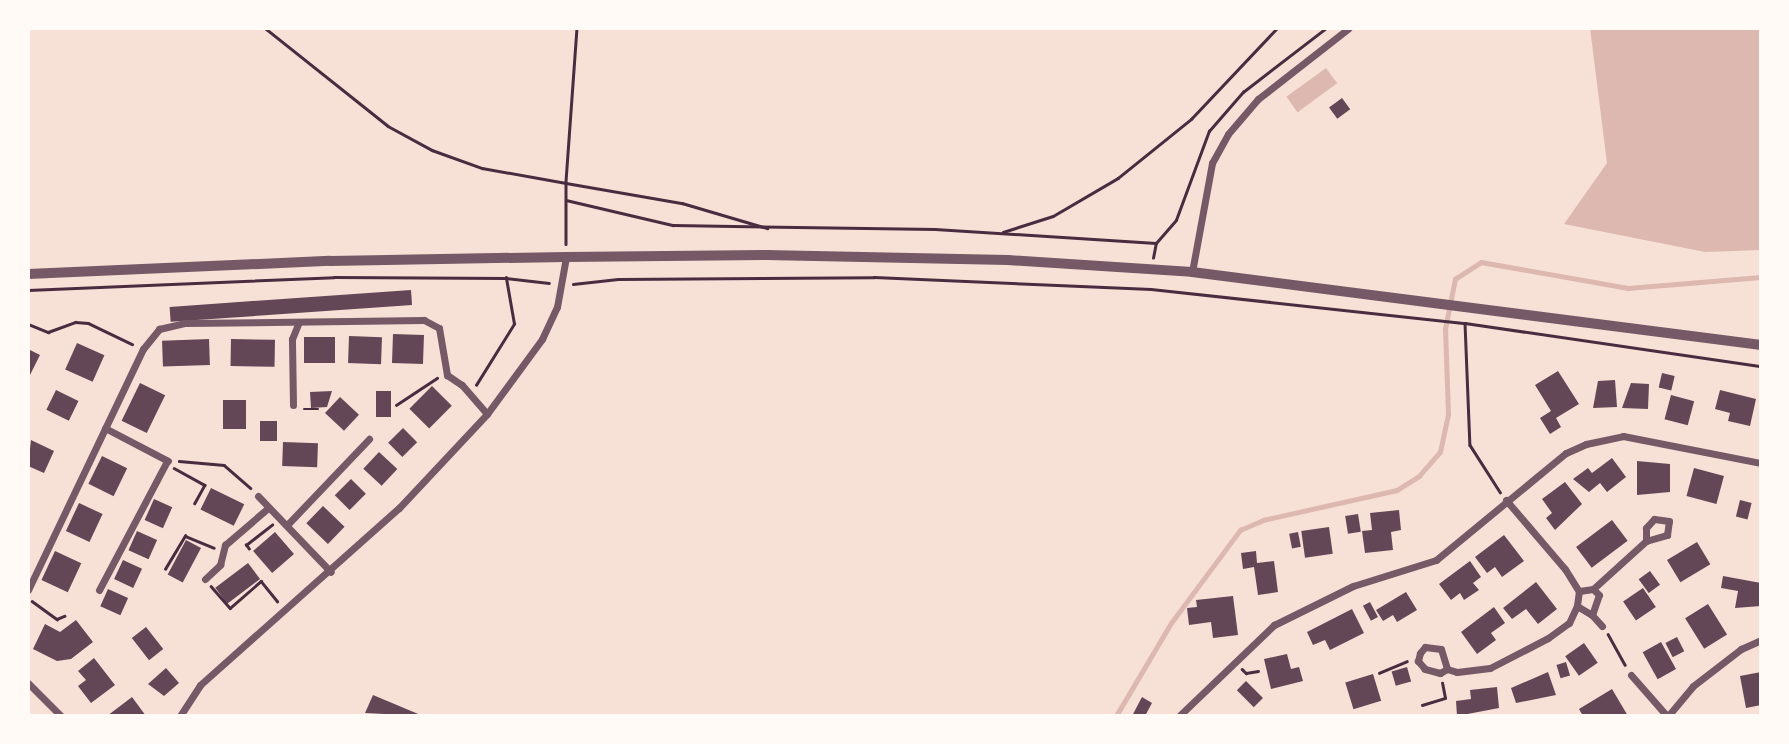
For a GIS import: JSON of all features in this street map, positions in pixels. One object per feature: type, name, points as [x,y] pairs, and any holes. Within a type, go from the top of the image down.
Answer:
[{"type":"street","points":[[1192,272],[1212,163],[1228,134],[1258,99],[1349,28]]},
{"type":"street","points":[[28,274],[330,261],[566,257],[766,255],[954,259],[1192,272],[1761,345]]},
{"type":"street","points":[[180,716],[200,685],[331,572],[399,508],[487,414],[541,339],[563,285],[566,257]]},
{"type":"street","points":[[28,590],[104,428],[144,349],[159,330],[184,323],[298,324],[424,320],[442,335],[447,375],[463,384],[479,408],[487,414]]},
{"type":"street","points":[[293,405],[292,339],[298,324]]},
{"type":"street","points":[[99,590],[167,462],[104,428]]},
{"type":"street","points":[[1180,716],[1274,625],[1353,586],[1436,560],[1566,453],[1623,436],[1761,463]]},
{"type":"street","points":[[287,526],[369,439]]},
{"type":"street","points":[[258,496],[331,572]]},
{"type":"street","points":[[1444,671],[1445,656],[1433,646],[1425,647],[1418,661],[1425,669],[1444,671],[1473,672],[1490,668],[1538,645],[1569,624],[1577,606],[1578,591],[1506,500]]},
{"type":"street","points":[[205,579],[220,565],[222,551],[268,508]]},
{"type":"street","points":[[1578,591],[1592,589],[1646,541]]},
{"type":"street","points":[[1592,589],[1601,601],[1592,615]]},
{"type":"street","points":[[1577,606],[1602,625]]},
{"type":"street","points":[[1631,675],[1667,716],[1693,686],[1761,640]]},
{"type":"street","points":[[28,683],[61,716]]},
{"type":"path","points":[[265,28],[388,126],[432,150],[482,168],[682,203],[770,229]]},
{"type":"path","points":[[566,257],[566,137],[578,28]]},
{"type":"path","points":[[1000,233],[1052,216],[1118,178],[1191,119],[1277,28]]},
{"type":"path","points":[[566,200],[663,224],[770,229],[1000,233],[1156,243]]},
{"type":"path","points":[[28,290],[334,277],[506,278],[563,285],[618,279],[874,277],[1151,289],[1465,323],[1761,366]]},
{"type":"path","points":[[479,408],[471,392],[514,324],[506,278]]},
{"type":"path","points":[[28,324],[48,332],[75,322],[88,323],[144,349]]},
{"type":"path","points":[[1465,323],[1470,445],[1506,500]]},
{"type":"path","points":[[396,405],[429,381],[447,375]]},
{"type":"path","points":[[293,405],[318,410]]},
{"type":"path","points":[[167,462],[195,460],[224,466],[258,496]]},
{"type":"path","points":[[167,462],[205,485],[195,503]]},
{"type":"path","points":[[249,550],[246,545],[280,519]]},
{"type":"path","points":[[165,569],[185,536],[222,551]]},
{"type":"path","points":[[205,579],[230,608],[261,581],[287,611]]},
{"type":"path","points":[[28,596],[36,609],[57,619],[64,616]]},
{"type":"path","points":[[1602,625],[1631,675]]},
{"type":"path","points":[[1379,673],[1398,662],[1418,661]]},
{"type":"path","points":[[1422,705],[1445,698],[1444,671]]},
{"type":"shaded area","points":[[1590,28],[1761,28],[1761,250],[1705,252],[1564,224],[1607,163]]},
{"type":"shaded area","points":[[1326,68],[1337,83],[1298,112],[1286,97]]},
{"type":"building","points":[[1342,98],[1350,109],[1337,119],[1329,107]]},
{"type":"building","points":[[411,290],[412,305],[171,322],[170,307]]},
{"type":"building","points":[[393,334],[424,335],[423,364],[392,363]]},
{"type":"building","points":[[349,336],[382,337],[381,364],[348,363]]},
{"type":"building","points":[[304,337],[335,337],[335,363],[304,363]]},
{"type":"building","points":[[209,339],[210,365],[163,367],[162,341]]},
{"type":"building","points":[[231,339],[275,340],[275,367],[231,366]]},
{"type":"building","points":[[77,343],[104,355],[93,382],[65,369]]},
{"type":"building","points":[[28,349],[40,355],[28,379]]},
{"type":"building","points":[[1558,371],[1579,404],[1556,418],[1561,427],[1550,434],[1540,418],[1551,411],[1535,385]]},
{"type":"building","points":[[1662,373],[1675,376],[1671,391],[1659,388]]},
{"type":"building","points":[[1615,380],[1617,407],[1593,408],[1598,381]]},
{"type":"building","points":[[140,383],[165,395],[147,433],[122,421]]},
{"type":"building","points":[[1631,383],[1649,384],[1648,409],[1622,408]]},
{"type":"building","points":[[432,386],[452,406],[429,428],[409,409]]},
{"type":"building","points":[[56,390],[78,401],[69,421],[46,410]]},
{"type":"building","points":[[1720,390],[1756,399],[1750,426],[1728,421],[1730,413],[1715,409]]},
{"type":"building","points":[[332,391],[327,407],[311,408],[310,392]]},
{"type":"building","points":[[376,391],[391,391],[391,417],[376,417]]},
{"type":"building","points":[[1671,395],[1694,401],[1688,425],[1665,419]]},
{"type":"building","points":[[340,397],[359,415],[344,431],[325,413]]},
{"type":"building","points":[[223,400],[246,400],[246,429],[223,429]]},
{"type":"building","points":[[260,421],[277,421],[277,441],[260,441]]},
{"type":"building","points":[[403,428],[417,442],[402,457],[388,443]]},
{"type":"building","points":[[31,440],[54,451],[44,473],[28,466]]},
{"type":"building","points":[[283,442],[318,443],[317,467],[282,466]]},
{"type":"building","points":[[379,452],[397,469],[382,486],[363,469]]},
{"type":"building","points":[[102,456],[127,468],[114,496],[88,484]]},
{"type":"building","points":[[1612,458],[1626,477],[1607,492],[1600,483],[1589,492],[1573,479],[1588,468],[1592,473]]},
{"type":"building","points":[[1637,461],[1670,464],[1670,492],[1637,495]]},
{"type":"building","points":[[1694,468],[1724,476],[1716,504],[1686,496]]},
{"type":"building","points":[[351,479],[366,494],[350,510],[335,495]]},
{"type":"building","points":[[1565,482],[1582,504],[1555,530],[1546,518],[1552,513],[1542,499]]},
{"type":"building","points":[[211,488],[244,504],[234,526],[200,510]]},
{"type":"building","points":[[154,499],[172,507],[163,528],[145,520]]},
{"type":"building","points":[[1740,500],[1752,503],[1748,519],[1736,516]]},
{"type":"building","points":[[79,503],[103,514],[89,542],[66,531]]},
{"type":"building","points":[[323,506],[345,527],[328,544],[306,523]]},
{"type":"building","points":[[1399,510],[1401,530],[1391,532],[1393,550],[1365,553],[1362,531],[1372,530],[1370,513]]},
{"type":"building","points":[[1358,514],[1361,532],[1348,534],[1345,516]]},
{"type":"building","points":[[1612,520],[1628,541],[1592,568],[1576,547]]},
{"type":"building","points":[[1329,527],[1333,554],[1305,558],[1301,531]]},
{"type":"building","points":[[137,531],[157,540],[149,559],[128,550]]},
{"type":"building","points":[[275,532],[294,554],[272,573],[253,551]]},
{"type":"building","points":[[1298,532],[1301,547],[1292,548],[1289,534]]},
{"type":"building","points":[[1504,535],[1524,561],[1502,577],[1495,567],[1487,573],[1475,557]]},
{"type":"building","points":[[186,540],[201,548],[183,582],[168,574]]},
{"type":"building","points":[[1697,542],[1710,564],[1680,582],[1667,560]]},
{"type":"building","points":[[55,551],[81,563],[68,592],[41,580]]},
{"type":"building","points":[[1256,551],[1257,563],[1274,561],[1278,592],[1258,595],[1254,567],[1243,569],[1241,553]]},
{"type":"building","points":[[123,560],[142,569],[133,588],[114,579]]},
{"type":"building","points":[[1470,561],[1481,577],[1473,583],[1479,590],[1464,600],[1460,593],[1451,600],[1439,584]]},
{"type":"building","points":[[248,563],[260,579],[227,604],[215,588]]},
{"type":"building","points":[[1650,571],[1660,585],[1649,593],[1639,579]]},
{"type":"building","points":[[1723,576],[1761,583],[1761,606],[1735,608],[1738,591],[1721,588]]},
{"type":"building","points":[[1536,582],[1557,609],[1538,624],[1526,609],[1512,619],[1503,608]]},
{"type":"building","points":[[1643,588],[1656,607],[1636,620],[1623,601]]},
{"type":"building","points":[[108,589],[128,598],[120,615],[100,606]]},
{"type":"building","points":[[1406,592],[1417,610],[1397,622],[1393,615],[1383,621],[1376,610]]},
{"type":"building","points":[[1233,596],[1238,635],[1213,638],[1211,622],[1189,625],[1187,608],[1197,607],[1196,600]]},
{"type":"building","points":[[1370,602],[1378,617],[1371,621],[1363,606]]},
{"type":"building","points":[[1708,604],[1727,635],[1704,649],[1685,618]]},
{"type":"building","points":[[1494,607],[1505,623],[1491,633],[1496,640],[1477,654],[1461,632]]},
{"type":"building","points":[[1352,609],[1364,633],[1330,650],[1325,640],[1313,645],[1307,632]]},
{"type":"building","points":[[76,620],[93,642],[71,659],[57,661],[33,649],[45,624],[60,632]]},
{"type":"building","points":[[146,627],[163,649],[149,660],[132,638]]},
{"type":"building","points":[[1677,637],[1684,651],[1673,657],[1665,643]]},
{"type":"building","points":[[1661,642],[1676,669],[1658,679],[1643,652]]},
{"type":"building","points":[[1584,643],[1598,663],[1579,676],[1565,656]]},
{"type":"building","points":[[1287,654],[1291,669],[1299,667],[1303,681],[1271,689],[1264,659]]},
{"type":"building","points":[[94,658],[115,685],[91,703],[78,686],[86,680],[78,671]]},
{"type":"building","points":[[1566,662],[1570,675],[1561,678],[1556,665]]},
{"type":"building","points":[[1407,667],[1411,681],[1396,686],[1392,671]]},
{"type":"building","points":[[166,668],[179,683],[164,696],[148,684]]},
{"type":"building","points":[[1548,672],[1556,695],[1516,703],[1511,688]]},
{"type":"building","points":[[1761,672],[1761,705],[1746,708],[1740,676]]},
{"type":"building","points":[[1373,674],[1381,701],[1353,709],[1345,682]]},
{"type":"building","points":[[1246,681],[1263,698],[1254,707],[1237,690]]},
{"type":"building","points":[[1497,687],[1499,708],[1457,716],[1456,701],[1471,699],[1470,690]]},
{"type":"building","points":[[1612,689],[1628,716],[1583,716],[1579,709]]},
{"type":"building","points":[[373,695],[423,716],[365,713]]},
{"type":"building","points":[[132,697],[146,716],[107,716]]},
{"type":"building","points":[[1142,697],[1152,703],[1145,716],[1132,716]]},
{"type":"waterway","points":[[1116,716],[1171,623],[1240,530],[1263,520],[1397,490],[1419,476],[1440,452],[1448,414],[1445,329],[1455,279],[1481,262],[1628,288],[1761,277]]}]
